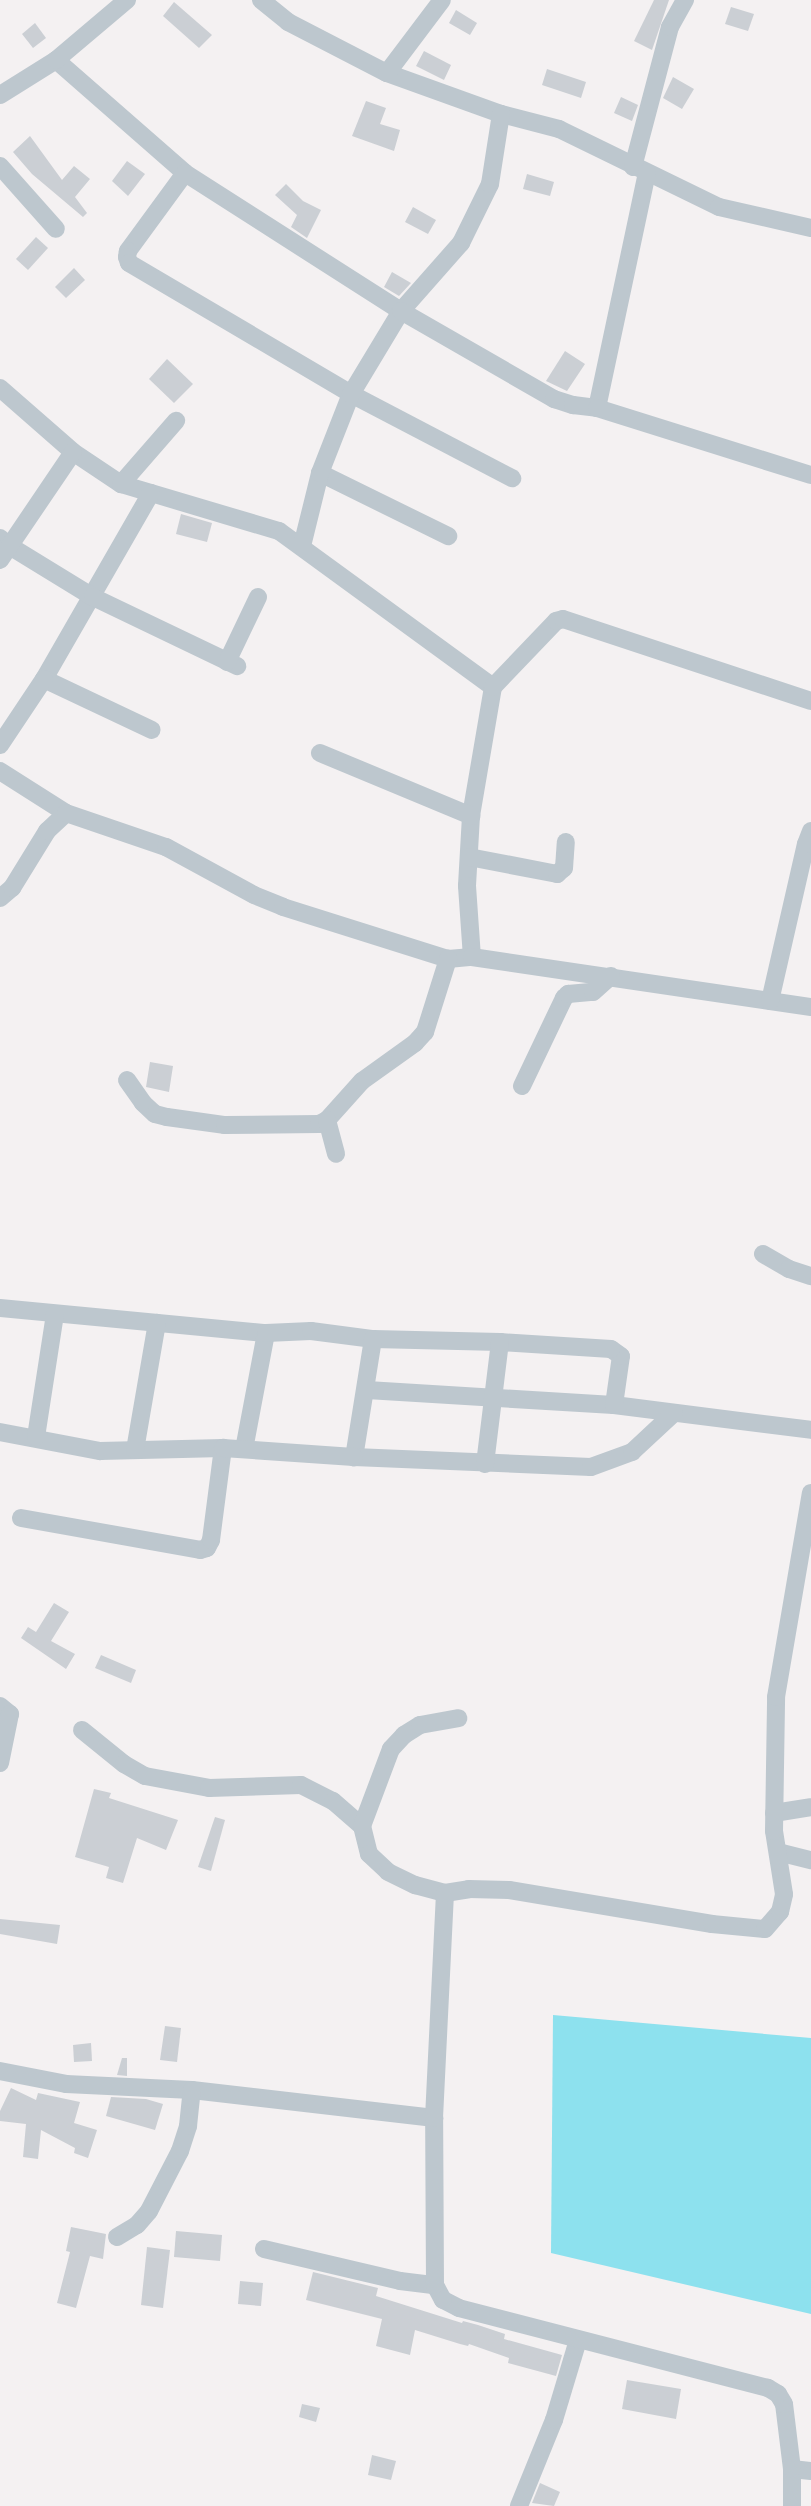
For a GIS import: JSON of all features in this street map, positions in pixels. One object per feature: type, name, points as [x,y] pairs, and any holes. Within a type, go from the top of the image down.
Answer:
[{"type":"street","points":[[0,95],[56,60],[127,0]]},
{"type":"street","points":[[261,0],[288,22],[387,73],[501,114],[559,129],[718,207],[811,228]]},
{"type":"street","points":[[387,73],[442,0]]},
{"type":"street","points":[[597,408],[640,170],[670,27],[685,0]]},
{"type":"street","points":[[56,60],[185,173],[401,311],[554,399],[573,405],[597,408],[811,475]]},
{"type":"street","points":[[302,546],[320,473],[351,394],[401,311],[461,243],[490,184],[501,114]]},
{"type":"street","points":[[0,166],[56,229]]},
{"type":"street","points":[[185,173],[128,251],[129,263],[351,394],[512,478]]},
{"type":"street","points":[[0,388],[72,452],[121,484],[279,531],[493,687]]},
{"type":"street","points":[[121,484],[176,421]]},
{"type":"street","points":[[72,452],[2,548],[93,597],[232,664],[258,597]]},
{"type":"street","points":[[320,473],[448,536]]},
{"type":"street","points":[[0,745],[44,679],[93,597],[150,493]]},
{"type":"street","points":[[472,957],[467,886],[471,816],[493,687],[556,621],[564,619],[811,700]]},
{"type":"street","points":[[44,679],[152,730]]},
{"type":"street","points":[[320,753],[471,816]]},
{"type":"street","points":[[0,771],[66,813],[166,846],[254,895],[283,908],[448,959],[472,957],[811,1007]]},
{"type":"street","points":[[0,898],[12,888],[47,831],[66,813]]},
{"type":"street","points":[[770,1001],[806,844],[811,831]]},
{"type":"street","points":[[469,857],[557,873],[564,868],[566,842]]},
{"type":"street","points":[[127,1080],[143,1103],[156,1114],[167,1117],[225,1125],[319,1124],[327,1120],[362,1081],[415,1043],[425,1032],[448,959]]},
{"type":"street","points":[[522,1086],[564,998],[568,994],[593,992],[610,976]]},
{"type":"street","points":[[327,1120],[336,1154]]},
{"type":"street","points":[[763,1254],[789,1269],[811,1276]]},
{"type":"street","points":[[0,1308],[266,1333],[311,1331],[373,1339],[500,1342],[617,1351],[621,1356],[614,1405]]},
{"type":"street","points":[[36,1437],[56,1314]]},
{"type":"street","points":[[135,1450],[157,1323]]},
{"type":"street","points":[[244,1449],[266,1333]]},
{"type":"street","points":[[354,1457],[367,1390],[373,1339]]},
{"type":"street","points":[[485,1464],[500,1342]]},
{"type":"street","points":[[367,1390],[614,1405],[811,1430]]},
{"type":"street","points":[[0,1432],[36,1437],[100,1451],[223,1448],[485,1464],[591,1467],[632,1452],[674,1413]]},
{"type":"street","points":[[21,1518],[200,1550],[207,1548],[211,1540],[223,1448]]},
{"type":"street","points":[[458,1718],[420,1725],[404,1735],[391,1749],[362,1826],[369,1854],[388,1872],[415,1885],[445,1893],[469,1888],[509,1890],[712,1924],[765,1929],[780,1912],[784,1894],[774,1831],[776,1697],[811,1493]]},
{"type":"street","points":[[0,1706],[10,1714],[0,1763]]},
{"type":"street","points":[[82,1730],[124,1764],[145,1776],[209,1788],[301,1785],[333,1801],[362,1826]]},
{"type":"street","points":[[774,1813],[811,1807]]},
{"type":"street","points":[[778,1852],[811,1860]]},
{"type":"street","points":[[445,1893],[434,2118],[435,2285],[442,2300],[459,2308],[768,2388],[778,2394],[784,2404],[792,2469],[792,2506]]},
{"type":"street","points":[[0,2071],[66,2084],[192,2090],[434,2118]]},
{"type":"street","points":[[117,2237],[137,2225],[149,2211],[180,2151],[188,2126],[192,2090]]},
{"type":"street","points":[[264,2249],[400,2281],[435,2285]]},
{"type":"street","points":[[519,2506],[554,2420],[578,2340]]},
{"type":"street","points":[[792,2469],[811,2471]]},
{"type":"water","points":[[553,2015],[811,2038],[811,2314],[551,2253]]},
{"type":"building","points":[[654,0],[669,0],[652,50],[634,41]]},
{"type":"building","points":[[174,2],[212,35],[199,48],[163,16]]},
{"type":"building","points":[[731,7],[754,14],[748,31],[725,24]]},
{"type":"building","points":[[456,10],[477,23],[470,35],[449,23]]},
{"type":"building","points":[[35,23],[46,38],[33,48],[22,34]]},
{"type":"building","points":[[424,51],[451,65],[444,80],[416,66]]},
{"type":"building","points":[[547,69],[586,82],[581,98],[542,85]]},
{"type":"building","points":[[673,77],[694,89],[682,109],[663,98]]},
{"type":"building","points":[[621,97],[638,105],[632,121],[614,113]]},
{"type":"building","points":[[366,101],[386,108],[380,124],[400,130],[394,151],[352,136]]},
{"type":"building","points":[[30,136],[62,180],[74,166],[90,179],[75,197],[87,213],[83,217],[32,174],[13,152]]},
{"type":"building","points":[[127,161],[145,174],[128,196],[112,181]]},
{"type":"building","points":[[527,174],[554,182],[550,196],[523,189]]},
{"type":"building","points":[[286,184],[303,201],[321,210],[307,238],[291,227],[297,215],[275,195]]},
{"type":"building","points":[[413,207],[436,220],[428,234],[405,222]]},
{"type":"building","points":[[36,237],[48,248],[28,270],[16,259]]},
{"type":"building","points":[[74,268],[85,280],[66,298],[55,287]]},
{"type":"building","points":[[392,272],[411,283],[399,296],[384,287]]},
{"type":"building","points":[[565,351],[585,364],[567,391],[546,381]]},
{"type":"building","points":[[167,359],[193,384],[174,403],[149,379]]},
{"type":"building","points":[[181,514],[212,523],[207,542],[176,534]]},
{"type":"building","points":[[150,1062],[173,1066],[169,1092],[146,1087]]},
{"type":"building","points":[[54,1603],[69,1612],[51,1641],[75,1654],[66,1669],[21,1638],[28,1627],[36,1632]]},
{"type":"building","points":[[101,1655],[136,1670],[131,1683],[95,1668]]},
{"type":"building","points":[[94,1789],[111,1793],[109,1798],[178,1820],[166,1850],[137,1838],[123,1883],[106,1878],[109,1867],[75,1857]]},
{"type":"building","points":[[215,1817],[225,1820],[211,1871],[198,1867]]},
{"type":"building","points":[[0,1919],[60,1925],[57,1944],[0,1934]]},
{"type":"building","points":[[165,2026],[181,2028],[177,2062],[160,2060]]},
{"type":"building","points":[[91,2043],[92,2061],[74,2062],[73,2045]]},
{"type":"building","points":[[122,2058],[127,2058],[127,2076],[117,2075]]},
{"type":"building","points":[[11,2088],[36,2100],[38,2093],[80,2102],[74,2123],[97,2130],[88,2158],[74,2153],[75,2148],[41,2130],[38,2159],[23,2157],[26,2124],[0,2121],[0,2111]]},
{"type":"building","points":[[111,2097],[146,2099],[163,2104],[155,2130],[106,2116]]},
{"type":"building","points":[[71,2227],[106,2234],[103,2259],[90,2256],[76,2308],[57,2303],[70,2252],[66,2251]]},
{"type":"building","points":[[176,2231],[222,2235],[220,2261],[174,2257]]},
{"type":"building","points":[[147,2247],[170,2250],[163,2308],[141,2305]]},
{"type":"building","points":[[313,2272],[378,2288],[376,2296],[462,2323],[463,2321],[478,2325],[505,2334],[504,2339],[562,2355],[556,2376],[508,2363],[509,2358],[469,2344],[468,2346],[460,2344],[415,2330],[410,2355],[376,2346],[382,2319],[306,2300]]},
{"type":"building","points":[[240,2281],[263,2283],[261,2306],[238,2304]]},
{"type":"building","points":[[627,2380],[681,2389],[676,2419],[622,2409]]},
{"type":"building","points":[[302,2404],[320,2408],[316,2422],[299,2417]]},
{"type":"building","points":[[372,2455],[396,2461],[391,2480],[368,2475]]},
{"type":"building","points":[[540,2483],[560,2492],[554,2506],[532,2503]]}]
